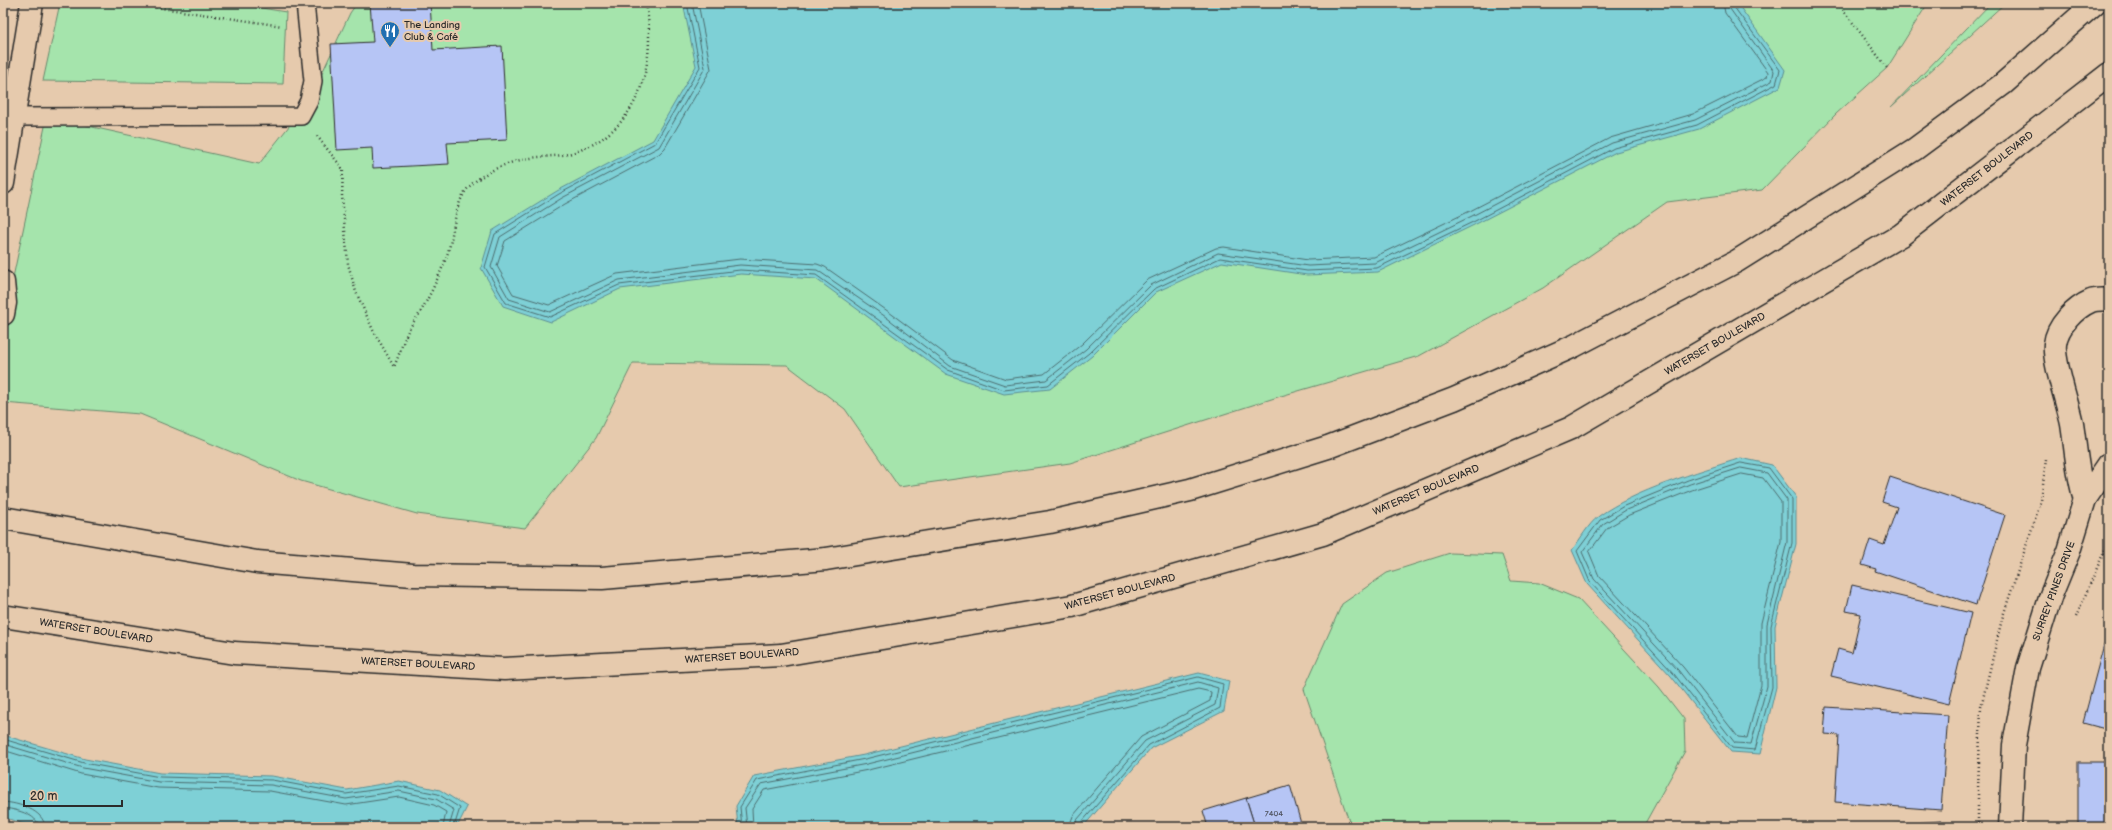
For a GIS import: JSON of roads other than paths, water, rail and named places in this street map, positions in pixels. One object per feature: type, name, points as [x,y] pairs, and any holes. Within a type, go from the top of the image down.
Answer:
[{"type":"street","points":[[3,183],[32,3]]},
{"type":"street","points":[[3,518],[257,562],[412,575],[602,578],[826,559],[1050,522],[1190,490],[1328,447],[1454,399],[1574,346],[1737,261],[1915,149],[2003,84],[2095,3]]},
{"type":"street","name":"WATERSET BOULEVARD","points":[[3,616],[234,653],[504,669],[781,655],[1072,606],[1323,534],[1571,428],[1901,235],[2109,74]]},
{"type":"street","points":[[3,282],[5,303],[3,314]]},
{"type":"street","points":[[2086,499],[2079,479],[2072,424],[2057,360],[2055,344],[2062,326],[2075,310],[2092,301],[2109,299]]},
{"type":"street","name":"SURREY PINES DRIVE","points":[[2010,827],[2014,745],[2028,668],[2051,595],[2069,551],[2086,499],[2109,464]]},
{"type":"lane","points":[[13,117],[300,116],[309,101],[314,80],[305,3]]},
{"type":"water","points":[[683,3],[1737,3],[1785,70],[1780,87],[1699,129],[1616,152],[1476,224],[1378,272],[1307,275],[1222,262],[1156,292],[1092,356],[1050,389],[1004,394],[946,374],[816,279],[741,274],[620,289],[551,322],[503,306],[481,268],[492,231],[557,191],[653,140],[696,66]]},
{"type":"water","points":[[1741,458],[1772,465],[1796,497],[1796,544],[1775,626],[1776,687],[1760,754],[1731,752],[1671,676],[1587,584],[1572,550],[1595,519],[1630,498],[1667,482]]},
{"type":"water","points":[[1199,673],[1229,681],[1224,711],[1151,748],[1083,827],[738,827],[736,806],[754,776],[864,755]]},
{"type":"water","points":[[3,735],[85,759],[160,773],[272,776],[347,790],[399,781],[440,790],[467,807],[457,827],[33,827],[3,817]]},
{"type":"place","name":"The Landing Club & Café","points":[[390,48]]}]
